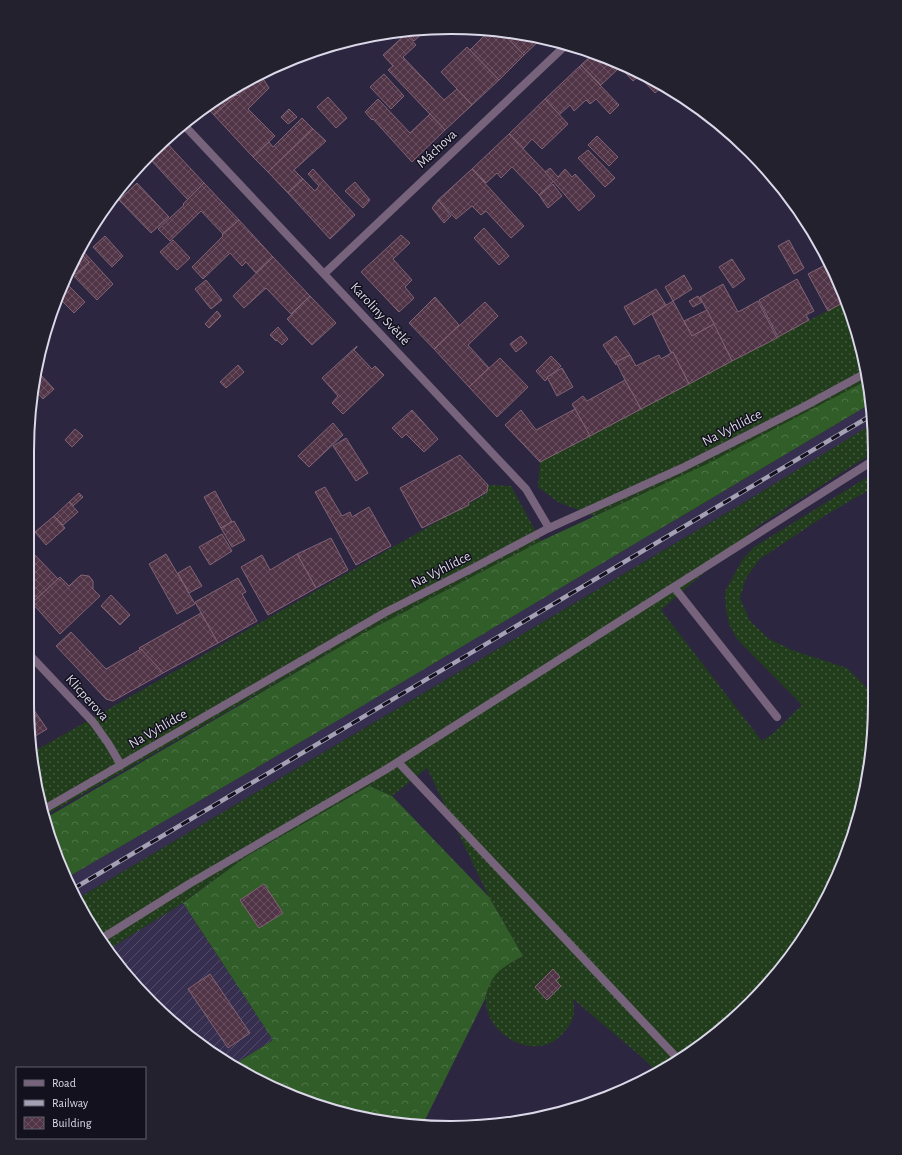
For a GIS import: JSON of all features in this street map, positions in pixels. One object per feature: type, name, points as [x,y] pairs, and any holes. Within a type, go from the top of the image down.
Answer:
[{"type":"street","name":"Máchova","points":[[325,274],[562,49]]},
{"type":"street","name":"Karoliny Světlé","points":[[187,128],[526,489],[549,528]]},
{"type":"street","name":"Na Vyhlídce","points":[[47,808],[386,612],[549,528],[682,468],[805,406],[861,376]]},
{"type":"street","points":[[105,937],[189,884],[398,762],[868,464]]},
{"type":"street","points":[[674,587],[777,717]]},
{"type":"street","name":"Klicperova","points":[[34,659],[93,722],[121,765]]},
{"type":"street","points":[[398,762],[675,1056]]},
{"type":"shaded area","points":[[865,407],[867,429],[82,896],[71,875],[342,718]]},
{"type":"shaded area","points":[[183,903],[273,1040],[238,1062],[219,1051],[176,1018],[137,979],[112,947]]},
{"type":"green space","points":[[841,304],[854,343],[860,370],[865,407],[674,521],[706,465],[594,516],[558,502],[538,487],[540,462]]},
{"type":"green space","points":[[862,383],[865,407],[342,718],[71,875],[56,838],[49,816],[362,634],[541,541],[707,464]]},
{"type":"green space","points":[[867,427],[868,456],[758,526],[661,610],[762,741],[774,733],[802,705],[737,639],[729,624],[725,592],[742,560],[754,547],[868,477],[868,490],[826,515],[760,559],[746,578],[740,598],[750,621],[769,639],[792,650],[847,668],[868,689],[867,731],[864,758],[854,812],[846,838],[825,888],[798,936],[765,979],[746,999],[726,1018],[683,1051],[653,1068],[573,999],[574,1009],[571,1023],[564,1032],[550,1043],[534,1046],[518,1043],[504,1034],[492,1022],[486,1007],[487,990],[500,970],[523,956],[489,897],[427,768],[392,796],[369,786],[247,856],[183,903],[112,947],[104,936],[82,896],[745,502]]},
{"type":"green space","points":[[488,485],[511,486],[541,541],[362,634],[49,814],[42,785],[37,750],[486,494]]},
{"type":"green space","points":[[369,786],[392,796],[489,897],[523,956],[503,968],[494,977],[485,999],[425,1120],[370,1113],[317,1099],[267,1078],[238,1062],[273,1040],[183,903],[247,856]]},
{"type":"building","points":[[420,35],[414,41],[410,37]]},
{"type":"building","points":[[484,36],[508,38],[524,55],[499,80],[470,50]]},
{"type":"building","points":[[402,37],[408,37],[416,45],[403,57],[444,100],[457,89],[472,105],[445,130],[388,70],[393,66],[383,55]]},
{"type":"building","points":[[508,38],[537,43],[524,55]]},
{"type":"building","points":[[467,47],[499,80],[472,105],[441,72]]},
{"type":"building","points":[[589,58],[618,69],[601,85],[581,65]]},
{"type":"building","points":[[581,65],[619,105],[610,114],[596,99],[590,104],[586,100],[574,111],[570,105],[559,115],[545,99]]},
{"type":"building","points":[[625,72],[637,78],[633,81]]},
{"type":"building","points":[[384,74],[404,96],[391,109],[370,87]]},
{"type":"building","points":[[263,79],[269,88],[248,109],[275,136],[253,157],[214,115],[236,95],[237,96],[244,90]]},
{"type":"building","points":[[645,82],[659,89],[655,93]]},
{"type":"building","points":[[236,95],[214,115],[210,110]]},
{"type":"building","points":[[328,97],[347,118],[336,128],[317,107]]},
{"type":"building","points":[[378,99],[410,133],[430,114],[445,130],[412,162],[365,112]]},
{"type":"building","points":[[545,99],[568,124],[542,149],[532,139],[523,149],[509,134]]},
{"type":"building","points":[[289,109],[297,117],[288,124],[281,117]]},
{"type":"building","points":[[302,118],[313,129],[268,172],[253,157],[269,142],[273,147]]},
{"type":"building","points":[[313,129],[326,141],[294,170],[303,179],[288,193],[268,172]]},
{"type":"building","points":[[509,134],[554,181],[539,195],[512,167],[501,178],[497,173],[486,183],[472,169]]},
{"type":"building","points":[[597,136],[618,157],[609,166],[588,145]]},
{"type":"building","points":[[168,144],[204,183],[188,200],[152,161]]},
{"type":"building","points":[[588,150],[615,178],[605,187],[578,158]]},
{"type":"building","points":[[550,168],[558,177],[565,169],[572,177],[575,174],[595,196],[579,211],[545,172]]},
{"type":"building","points":[[313,169],[355,215],[330,239],[288,193],[303,179],[315,191],[319,186],[308,174]]},
{"type":"building","points":[[472,169],[524,226],[511,238],[486,211],[481,215],[472,206],[456,219],[438,200]]},
{"type":"building","points":[[355,182],[370,200],[363,208],[345,191]]},
{"type":"building","points":[[137,183],[169,217],[151,233],[119,200]]},
{"type":"building","points":[[204,183],[239,220],[223,234],[201,211],[170,241],[158,229],[184,205],[183,204]]},
{"type":"building","points":[[553,184],[562,196],[548,208],[539,195]]},
{"type":"building","points":[[438,200],[451,216],[444,223],[432,208]]},
{"type":"building","points":[[239,220],[273,257],[256,273],[246,262],[242,266],[230,253],[203,279],[192,267],[223,236],[222,235]]},
{"type":"building","points":[[484,228],[509,256],[499,265],[474,238]]},
{"type":"building","points":[[401,235],[410,243],[393,259],[412,280],[405,287],[414,298],[399,312],[361,272]]},
{"type":"building","points":[[105,236],[123,256],[112,267],[93,247]]},
{"type":"building","points":[[173,240],[190,258],[177,270],[160,252]]},
{"type":"building","points":[[789,240],[804,268],[794,274],[778,246]]},
{"type":"building","points":[[84,253],[113,284],[97,300],[73,275],[74,273],[76,274],[89,262],[83,255]]},
{"type":"building","points":[[83,256],[89,262],[76,274],[74,273]]},
{"type":"building","points":[[273,257],[310,296],[291,314],[266,288],[244,308],[233,296]]},
{"type":"building","points":[[732,259],[745,279],[733,288],[719,267]]},
{"type":"building","points":[[824,266],[841,304],[828,311],[808,274]]},
{"type":"building","points":[[684,275],[692,289],[673,301],[665,287]]},
{"type":"building","points":[[797,279],[814,311],[806,315],[809,320],[778,337],[759,300]]},
{"type":"building","points":[[206,280],[222,300],[211,309],[195,289]]},
{"type":"building","points":[[723,284],[738,312],[758,301],[777,338],[732,361],[700,297]]},
{"type":"building","points":[[69,286],[85,302],[74,313],[62,301]]},
{"type":"building","points":[[656,289],[666,305],[634,325],[624,307]]},
{"type":"building","points":[[310,296],[336,323],[312,345],[287,319]]},
{"type":"building","points":[[698,296],[702,302],[693,307],[689,301]]},
{"type":"building","points":[[435,297],[459,325],[434,349],[409,323]]},
{"type":"building","points":[[673,301],[692,336],[714,324],[732,361],[689,384],[673,352],[671,353],[652,314]]},
{"type":"building","points":[[485,302],[498,316],[468,345],[489,368],[469,387],[434,349]]},
{"type":"building","points":[[707,310],[714,324],[692,336],[684,321]]},
{"type":"building","points":[[217,311],[221,316],[209,328],[205,324]]},
{"type":"building","points":[[278,327],[288,339],[282,345],[270,335]]},
{"type":"building","points":[[521,336],[527,343],[516,352],[510,344]]},
{"type":"building","points":[[616,336],[630,355],[616,362],[616,365],[603,345]]},
{"type":"building","points":[[357,346],[354,350],[372,369],[375,366],[384,375],[343,414],[332,403],[338,396],[322,378]]},
{"type":"building","points":[[673,352],[689,384],[641,409],[616,362],[630,355],[636,366],[659,355],[661,359]]},
{"type":"building","points":[[551,356],[561,366],[545,381],[536,371]]},
{"type":"building","points":[[500,358],[528,387],[497,417],[469,387]]},
{"type":"building","points":[[238,365],[244,372],[226,388],[220,382]]},
{"type":"building","points":[[562,368],[573,387],[557,396],[547,377]]},
{"type":"building","points":[[41,375],[54,389],[43,399],[38,394]]},
{"type":"building","points":[[625,380],[641,409],[590,436],[572,404],[583,396],[587,401]]},
{"type":"building","points":[[575,409],[590,436],[540,462],[505,425],[521,410],[536,430]]},
{"type":"building","points":[[412,410],[438,439],[424,452],[406,434],[402,438],[392,428]]},
{"type":"building","points":[[333,423],[343,435],[309,467],[298,456]]},
{"type":"building","points":[[75,429],[83,436],[72,447],[65,440]]},
{"type":"building","points":[[346,438],[368,473],[356,481],[333,446]]},
{"type":"building","points":[[460,455],[488,485],[487,492],[468,503],[469,505],[422,528],[400,488]]},
{"type":"building","points":[[325,487],[342,516],[350,512],[352,517],[369,507],[391,546],[356,565],[315,492]]},
{"type":"building","points":[[215,491],[232,522],[221,528],[204,497]]},
{"type":"building","points":[[79,493],[83,497],[73,506],[69,502]]},
{"type":"building","points":[[69,502],[78,512],[63,525],[54,516]]},
{"type":"building","points":[[54,516],[65,528],[46,545],[35,532]]},
{"type":"building","points":[[234,521],[245,540],[232,547],[221,528]]},
{"type":"building","points":[[222,534],[232,551],[210,565],[199,547]]},
{"type":"building","points":[[331,538],[348,570],[316,588],[297,554]]},
{"type":"building","points":[[34,554],[58,579],[34,601]]},
{"type":"building","points":[[166,554],[195,604],[177,614],[149,564]]},
{"type":"building","points":[[297,554],[316,588],[268,615],[241,567],[262,555],[270,570]]},
{"type":"building","points":[[190,566],[202,586],[189,593],[178,573]]},
{"type":"building","points":[[81,575],[89,576],[93,581],[93,589],[100,596],[60,634],[34,605],[34,601],[60,577],[69,586]]},
{"type":"building","points":[[238,578],[246,592],[242,594],[257,621],[218,643],[195,602]]},
{"type":"building","points":[[111,595],[130,615],[120,625],[101,606]]},
{"type":"building","points":[[201,613],[218,643],[163,673],[139,648]]},
{"type":"building","points":[[71,632],[106,669],[141,649],[163,673],[113,701],[106,699],[56,646]]},
{"type":"building","points":[[34,710],[47,729],[36,736]]},
{"type":"building","points":[[264,884],[283,913],[259,928],[240,900]]},
{"type":"building","points":[[553,969],[560,977],[556,981],[561,986],[547,1000],[535,987]]},
{"type":"building","points":[[210,974],[250,1033],[228,1048],[188,989]]},
{"type":"railway","points":[[77,887],[866,418]]}]
